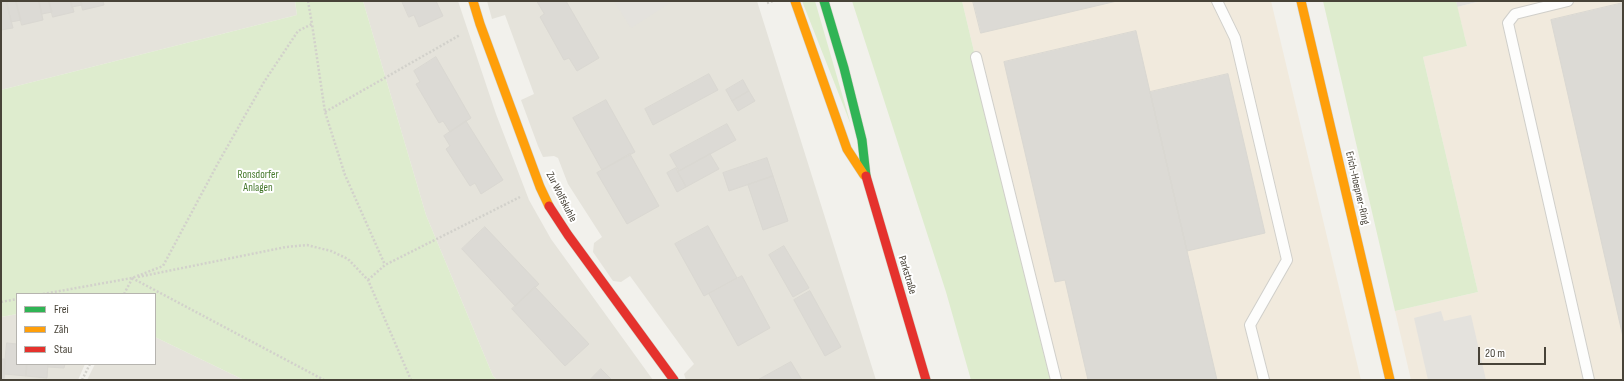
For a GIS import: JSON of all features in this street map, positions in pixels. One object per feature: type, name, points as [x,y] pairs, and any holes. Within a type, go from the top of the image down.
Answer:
[{"type":"street","name":"Zur Wolfskuhle","points":[[473,1],[480,24],[540,187],[552,210],[568,235],[674,380]]},
{"type":"street","name":"Parkstraße","points":[[795,1],[847,150],[866,177]]},
{"type":"street","name":"Parkstraße","points":[[824,1],[844,68],[862,140],[866,177],[926,380]]},
{"type":"street","name":"Erich-Hoepner-Ring","points":[[1302,1],[1390,380]]},
{"type":"lane","points":[[1217,1],[1235,38],[1287,260],[1250,324],[1264,380]]},
{"type":"lane","points":[[1568,1],[1515,14],[1508,23],[1589,380]]},
{"type":"lane","points":[[976,56],[1056,380]]},
{"type":"path","points":[[308,1],[325,112],[344,175],[385,265]]},
{"type":"path","points":[[767,3],[773,1]]},
{"type":"path","points":[[124,293],[132,278],[163,266],[217,165],[264,82],[298,31],[312,24]]},
{"type":"path","points":[[325,112],[480,24]]},
{"type":"path","points":[[368,280],[385,265],[540,187]]},
{"type":"path","points":[[50,293],[286,247],[307,245],[331,251],[348,259],[368,280],[411,380]]},
{"type":"path","points":[[132,278],[324,380]]},
{"type":"path","points":[[1,302],[16,299]]},
{"type":"path","points":[[82,380],[90,365]]},
{"type":"shaded area","points":[[1,1],[295,1],[297,15],[1,90]]},
{"type":"shaded area","points":[[363,1],[458,1],[496,114],[529,200],[551,239],[653,380],[497,380],[493,376],[426,215]]},
{"type":"shaded area","points":[[487,1],[757,1],[876,380],[686,380],[684,374],[694,364],[630,276],[621,282],[613,281],[593,252],[594,243],[602,237],[568,184],[558,158],[554,156],[543,157],[521,100],[534,94],[505,15],[492,19]]},
{"type":"shaded area","points":[[614,1],[673,1],[631,28]]},
{"type":"shaded area","points":[[962,1],[1271,1],[1361,380],[1052,380]]},
{"type":"shaded area","points":[[1456,1],[1481,1],[1457,7]]},
{"type":"shaded area","points":[[1481,1],[1623,1],[1623,380],[1411,380],[1395,311],[1478,292],[1423,57],[1467,46],[1457,7]]},
{"type":"shaded area","points":[[1441,311],[1444,321],[1471,315],[1486,380],[1428,380],[1414,318]]},
{"type":"shaded area","points":[[16,314],[16,365],[85,365],[78,380],[1,380],[1,317]]},
{"type":"shaded area","points":[[156,337],[244,380],[87,380],[94,365],[156,365]]},
{"type":"green space","name":"Ronsdorfer Anlagen","points":[[295,1],[363,1],[426,215],[493,376],[497,380],[244,380],[156,337],[156,293],[16,293],[16,314],[1,317],[1,90],[297,15]]},
{"type":"green space","points":[[802,1],[815,1],[851,125]]},
{"type":"green space","points":[[852,1],[962,1],[1052,380],[971,380],[946,292]]},
{"type":"green space","points":[[1323,1],[1456,1],[1467,46],[1423,57],[1478,292],[1395,311]]},
{"type":"building","points":[[1,1],[6,1],[13,28],[1,30]]},
{"type":"building","points":[[16,1],[21,20],[11,22],[7,3]]},
{"type":"building","points":[[16,1],[39,1],[43,20],[22,25]]},
{"type":"building","points":[[39,1],[49,1],[52,12],[42,14]]},
{"type":"building","points":[[49,1],[71,1],[74,12],[53,17]]},
{"type":"building","points":[[71,1],[81,1],[82,5],[72,7]]},
{"type":"building","points":[[81,1],[103,1],[104,5],[83,10]]},
{"type":"building","points":[[402,1],[436,1],[443,16],[419,27],[414,15],[409,17]]},
{"type":"building","points":[[537,1],[566,1],[599,58],[577,71],[569,58],[564,60],[540,17],[544,14]]},
{"type":"building","points":[[973,1],[1117,1],[981,33]]},
{"type":"building","points":[[1623,3],[1623,337],[1551,20]]},
{"type":"building","points":[[1136,31],[1217,380],[1088,380],[1065,280],[1055,282],[1004,62]]},
{"type":"building","points":[[436,57],[471,118],[450,132],[443,121],[439,123],[416,84],[420,82],[414,71]]},
{"type":"building","points":[[709,74],[718,90],[653,125],[645,109]]},
{"type":"building","points":[[1228,74],[1265,233],[1187,251],[1150,92]]},
{"type":"building","points":[[743,80],[749,91],[732,101],[726,90]]},
{"type":"building","points":[[749,91],[755,101],[738,111],[732,101]]},
{"type":"building","points":[[606,100],[635,152],[602,170],[573,118]]},
{"type":"building","points":[[466,121],[503,180],[481,194],[475,183],[470,186],[446,149],[450,146],[444,136]]},
{"type":"building","points":[[727,124],[736,140],[679,171],[670,155]]},
{"type":"building","points":[[630,154],[659,206],[627,224],[597,173]]},
{"type":"building","points":[[710,154],[719,169],[686,187],[678,172]]},
{"type":"building","points":[[767,158],[773,176],[729,191],[723,173]]},
{"type":"building","points":[[676,168],[686,187],[677,192],[667,173]]},
{"type":"building","points":[[773,176],[788,221],[763,230],[748,185]]},
{"type":"building","points":[[708,226],[737,278],[704,296],[675,244]]},
{"type":"building","points":[[485,227],[539,284],[515,306],[462,249]]},
{"type":"building","points":[[784,246],[809,288],[793,297],[769,255]]},
{"type":"building","points":[[742,276],[770,328],[738,346],[709,294]]},
{"type":"building","points":[[535,287],[589,344],[565,366],[512,309]]},
{"type":"building","points":[[810,291],[841,347],[825,356],[794,300]]},
{"type":"building","points":[[7,343],[16,344],[16,365],[27,365],[26,376],[4,374]]},
{"type":"building","points":[[1,359],[5,359],[4,380],[1,380]]},
{"type":"building","points":[[791,362],[802,380],[758,380]]},
{"type":"building","points":[[27,365],[48,365],[47,378],[26,376]]},
{"type":"building","points":[[48,365],[65,365],[64,368],[48,367]]},
{"type":"building","points":[[601,369],[612,380],[590,380]]},
{"type":"traffic: fast","points":[[824,1],[844,68],[862,140],[866,176]]},
{"type":"traffic: slow","points":[[473,1],[480,24],[540,187],[549,206]]},
{"type":"traffic: slow","points":[[795,1],[847,149],[864,175]]},
{"type":"traffic: slow","points":[[1301,1],[1390,380]]},
{"type":"traffic: jam","points":[[866,176],[926,380]]},
{"type":"traffic: jam","points":[[549,206],[568,235],[674,380]]}]
